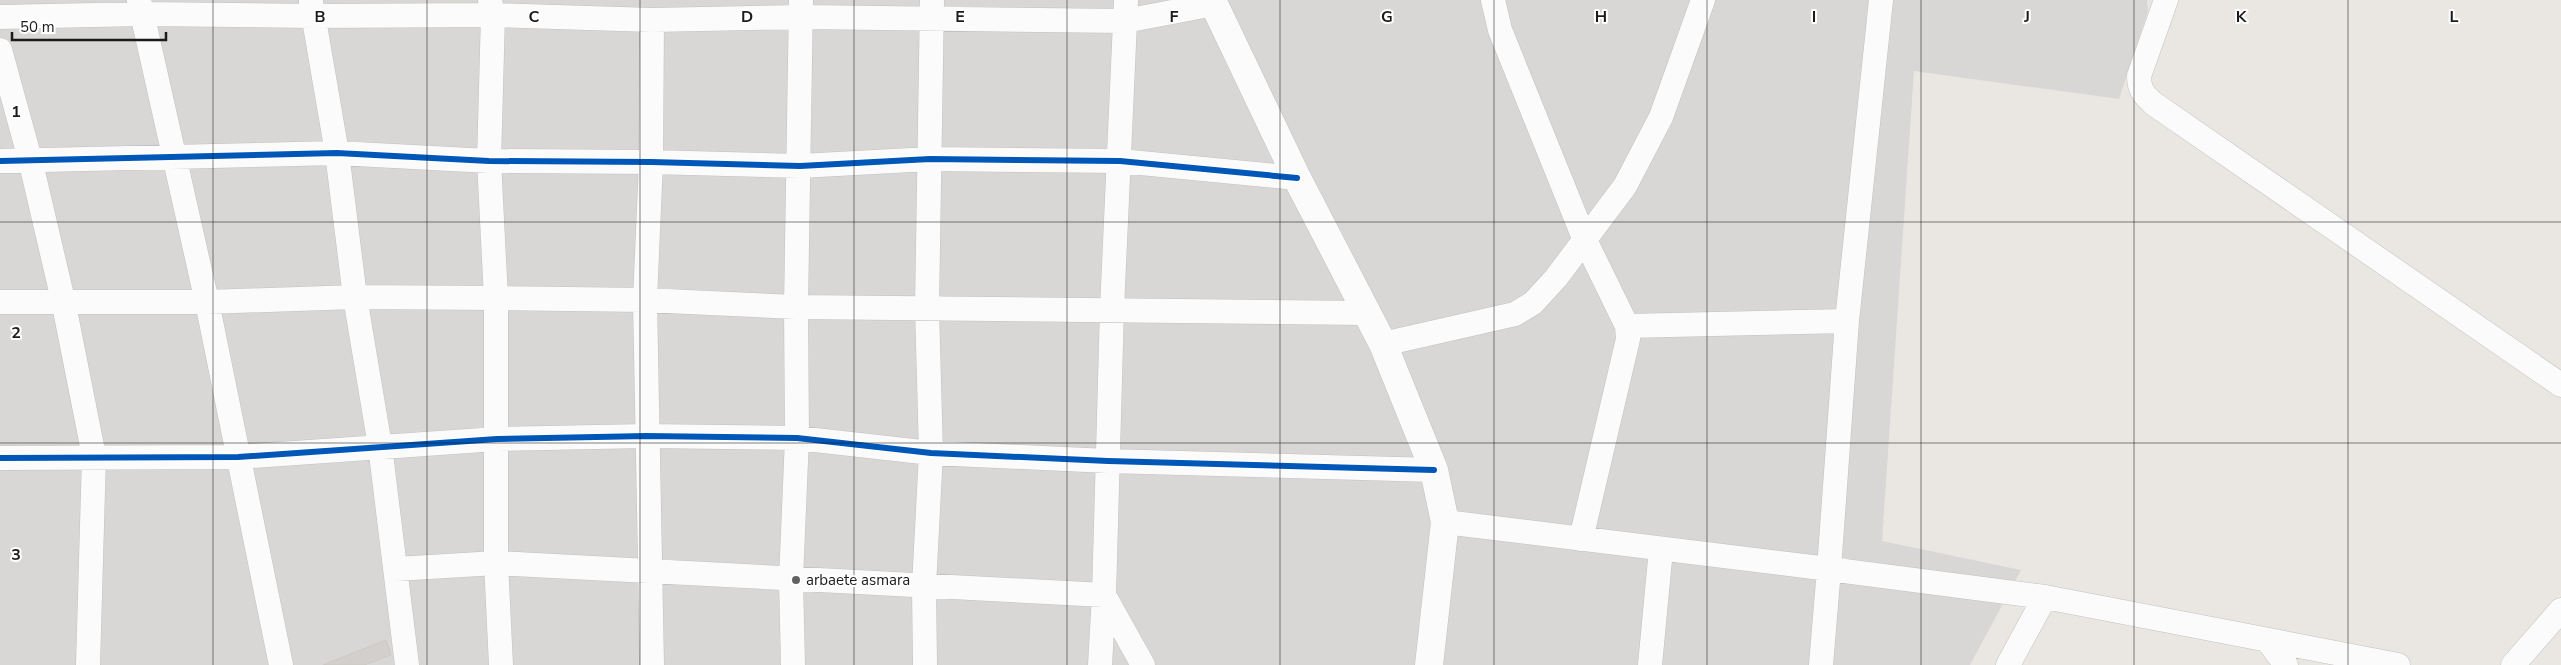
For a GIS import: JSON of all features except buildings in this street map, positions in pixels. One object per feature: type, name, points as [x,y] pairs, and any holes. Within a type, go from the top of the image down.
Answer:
[{"type":"street","points":[[1493,0],[1500,30],[1584,238],[1627,326],[1628,339],[1581,539]]},
{"type":"street","points":[[1382,344],[1516,314],[1533,303],[1550,284],[1625,186],[1661,117],[1703,0]]},
{"type":"street","points":[[1820,665],[1847,321],[1881,0]]},
{"type":"street","points":[[2166,0],[2140,76],[2139,87],[2154,104],[2561,385]]},
{"type":"street","points":[[0,17],[141,7],[491,7],[652,20],[801,9],[1126,10],[1213,2],[1297,178],[1382,344],[1434,470],[1445,522],[1428,665]]},
{"type":"street","points":[[141,7],[176,156],[281,665]]},
{"type":"street","points":[[491,7],[489,161],[496,298],[496,563],[501,665]]},
{"type":"street","points":[[312,8],[337,153],[355,298],[380,446],[407,665]]},
{"type":"street","points":[[793,665],[791,579],[797,438],[796,307],[800,166],[801,9]]},
{"type":"street","points":[[925,665],[924,586],[931,453],[927,308],[932,9]]},
{"type":"street","points":[[1100,665],[1104,594],[1112,309],[1126,10]]},
{"type":"street","points":[[652,20],[651,162],[645,300],[646,436],[652,665]]},
{"type":"street","points":[[0,50],[30,159],[63,300],[94,456],[88,665]]},
{"type":"street","points":[[0,161],[337,153],[489,161],[651,162],[800,166],[930,159],[1120,161],[1297,178]]},
{"type":"street","points":[[0,302],[63,300],[207,302],[355,298],[496,298],[645,300],[796,307],[1366,313]]},
{"type":"street","points":[[1627,326],[1847,321]]},
{"type":"street","points":[[0,458],[94,456],[238,457],[497,439],[646,436],[797,438],[931,453],[1108,461],[1434,470]]},
{"type":"street","points":[[1445,522],[2046,597],[2398,665]]},
{"type":"street","points":[[1650,665],[1661,549]]},
{"type":"street","points":[[396,569],[496,563],[1104,594]]},
{"type":"street","points":[[1104,594],[1143,665]]},
{"type":"street","points":[[2008,665],[2046,597]]},
{"type":"street","points":[[2513,665],[2561,610]]},
{"type":"street","points":[[2268,640],[2286,665]]},
{"type":"shaded area","points":[[0,0],[2147,0],[2148,11],[2119,99],[1914,71],[1882,541],[2021,570],[1970,665],[0,665]]},
{"type":"cycle path","points":[[0,161],[337,153],[489,161],[651,162],[800,166],[930,159],[1120,161],[1297,178]]},
{"type":"cycle path","points":[[0,458],[238,457],[497,439],[646,436],[797,438],[931,453],[1108,461],[1434,470]]},
{"type":"place","name":"arbaete asmara","points":[[796,580]]}]
